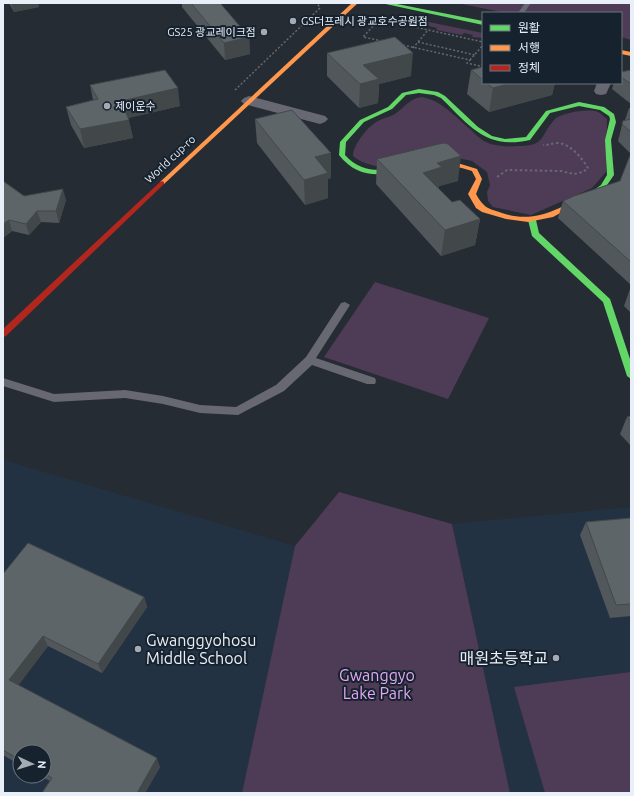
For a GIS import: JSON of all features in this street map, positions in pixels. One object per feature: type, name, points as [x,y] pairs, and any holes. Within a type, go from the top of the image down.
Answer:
[{"type":"street","name":"World cup-ro","points":[[3,334],[249,101],[355,3]]},
{"type":"street","points":[[384,3],[482,23]]},
{"type":"street","points":[[419,91],[436,93],[443,96],[482,133],[496,140],[528,139],[548,112],[578,104],[602,108],[612,115],[614,122],[607,143],[612,174],[605,185],[597,191],[548,215],[532,220],[515,219],[489,211],[479,206],[472,194],[479,179],[475,170],[456,163],[436,161],[388,171],[372,172],[353,166],[342,155],[344,142],[362,121],[390,108],[404,94],[419,91]]},
{"type":"street","points":[[249,101],[320,119]]},
{"type":"street","points":[[532,220],[535,234],[607,301],[631,376]]},
{"type":"lane","points":[[522,12],[528,3]]},
{"type":"lane","points":[[3,382],[54,398],[125,394],[163,400],[200,409],[238,410],[280,388],[310,360],[345,305]]},
{"type":"lane","points":[[310,360],[371,381]]},
{"type":"path","points":[[232,93],[320,8],[317,3]]},
{"type":"path","points":[[384,41],[363,37],[376,23],[392,22],[482,42]]},
{"type":"path","points":[[413,48],[428,30]]},
{"type":"path","points":[[418,42],[475,55]]},
{"type":"path","points":[[399,45],[470,60]]},
{"type":"path","points":[[482,46],[467,63],[482,65]]},
{"type":"path","points":[[475,170],[498,178],[508,170],[561,171],[574,174],[583,172],[588,168],[579,155],[564,145],[556,143],[550,146],[538,145],[528,139]]},
{"type":"shaded area","name":"Gwanggyohosu Middle School","points":[[3,460],[295,546],[242,793],[3,793]]},
{"type":"shaded area","name":"매원초등학교","points":[[631,507],[631,793],[510,793],[452,524]]},
{"type":"green space","points":[[457,3],[631,3],[631,40],[622,37],[622,12],[501,12]]},
{"type":"green space","points":[[399,16],[482,33],[482,38],[472,37],[473,35],[464,33],[462,35],[436,30],[437,28],[425,25],[423,27],[396,19]]},
{"type":"green space","points":[[421,97],[442,105],[477,136],[488,143],[503,146],[527,146],[538,142],[554,120],[562,115],[582,111],[598,112],[607,119],[606,172],[592,188],[531,215],[493,207],[488,201],[487,192],[490,185],[487,172],[472,161],[453,157],[376,166],[358,160],[353,156],[358,141],[374,123],[395,114],[413,100]]},
{"type":"green space","points":[[375,282],[489,318],[448,399],[324,357]]},
{"type":"green space","name":"Gwanggyo Lake Park","points":[[339,492],[452,524],[510,793],[242,793],[295,546]]},
{"type":"green space","points":[[631,672],[631,793],[545,793],[514,687]]},
{"type":"building","points":[[191,3],[220,3],[249,37],[224,43]]},
{"type":"building","points":[[395,37],[413,53],[363,65],[379,79],[360,84],[327,53]]},
{"type":"building","points":[[482,67],[482,79],[471,70]]},
{"type":"building","points":[[165,70],[178,88],[121,101],[129,120],[80,129],[66,107],[98,99],[90,85]]},
{"type":"building","points":[[631,70],[631,84],[622,78],[622,72]]},
{"type":"building","points":[[487,84],[508,84],[493,88]]},
{"type":"building","points":[[292,110],[331,153],[315,157],[328,173],[304,180],[255,119]]},
{"type":"building","points":[[631,119],[631,132],[622,124],[623,121]]},
{"type":"building","points":[[443,143],[448,144],[461,156],[437,163],[442,167],[423,173],[452,202],[460,200],[480,219],[445,230],[377,159]]},
{"type":"building","points":[[631,153],[631,262],[563,201],[620,181]]},
{"type":"building","points":[[3,181],[24,196],[63,189],[56,211],[37,211],[26,224],[9,220],[3,224]]},
{"type":"building","points":[[631,518],[631,604],[616,605],[586,522]]},
{"type":"building","points":[[28,543],[144,597],[98,664],[43,636],[9,680],[157,758],[137,793],[42,793],[48,784],[52,784],[52,744],[12,744],[12,755],[3,750],[3,574]]},
{"type":"traffic: fast","points":[[384,3],[482,23]]},
{"type":"traffic: fast","points":[[419,91],[436,93],[443,97],[476,128],[490,137],[505,141],[528,139],[548,112],[579,104],[602,108],[612,115],[613,119],[608,140],[611,169],[608,181],[595,192]]},
{"type":"traffic: fast","points":[[414,166],[384,172],[368,171],[352,165],[342,155],[343,142],[362,121],[390,108],[404,94],[419,91]]},
{"type":"traffic: fast","points":[[532,220],[535,234],[607,301],[631,376]]},
{"type":"traffic: slow","points":[[162,183],[355,3]]},
{"type":"traffic: slow","points":[[622,52],[631,54]]},
{"type":"traffic: slow","points":[[414,166],[445,162],[475,170],[479,179],[472,194],[479,206],[485,210],[506,217],[528,220],[550,215],[595,192]]},
{"type":"traffic: jam","points":[[3,334],[162,183]]},
{"type":"place","name":"GS더프레시 광교호수공원점","points":[[293,21]]},
{"type":"place","name":"GS25 광교레이크점","points":[[264,32]]},
{"type":"place","name":"제이운수","points":[[107,106]]},
{"type":"place","name":"Gwanggyohosu Middle School","points":[[138,649]]},
{"type":"place","name":"매원초등학교","points":[[556,658]]}]
